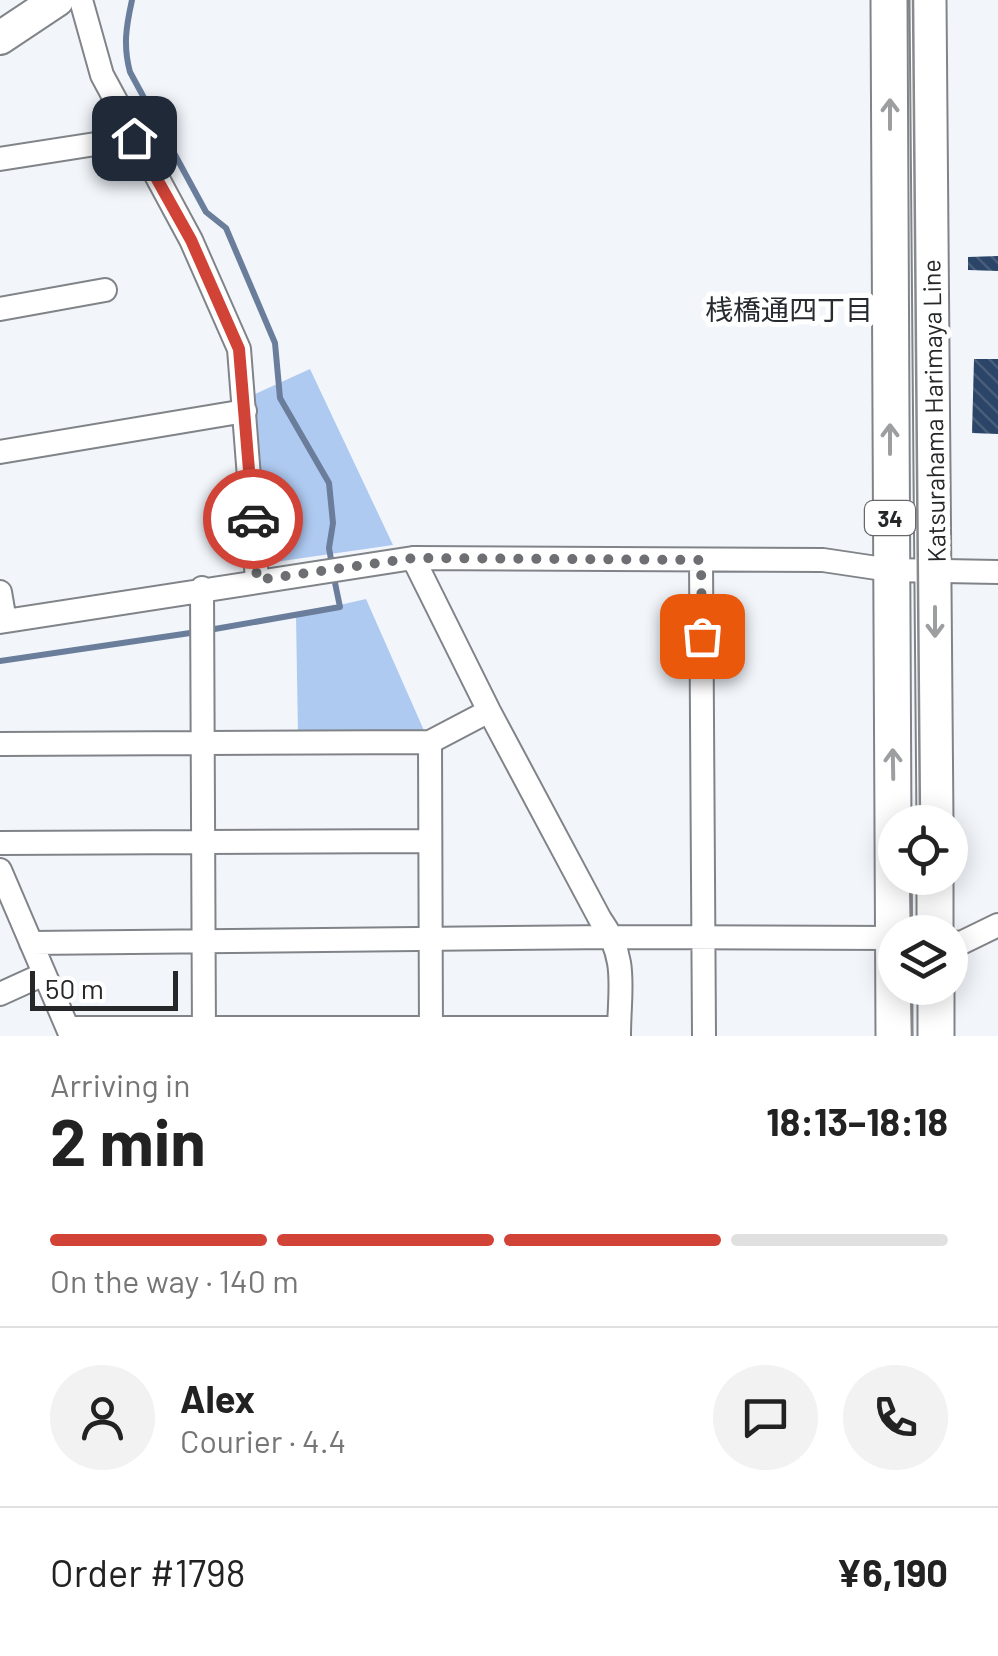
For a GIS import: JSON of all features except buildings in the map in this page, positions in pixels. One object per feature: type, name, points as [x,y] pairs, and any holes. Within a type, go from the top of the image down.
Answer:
[{"type":"main road","name":"Katsurahama Harimaya Line","points":[[889,0],[895,915]]},
{"type":"main road","name":"Katsurahama Harimaya Line","points":[[928,0],[935,805]]},
{"type":"main road","name":"Katsurahama Harimaya Line","points":[[894,1005],[894,1036]]},
{"type":"main road","points":[[936,1005],[936,1036]]},
{"type":"street","points":[[4,31],[57,0]]},
{"type":"street","points":[[80,0],[102,75],[191,240],[239,349],[257,580]]},
{"type":"street","points":[[0,159],[134,138]]},
{"type":"street","points":[[0,309],[105,290]]},
{"type":"street","points":[[0,452],[245,411]]},
{"type":"street","points":[[0,592],[2,621],[414,558],[823,560],[890,570],[998,572]]},
{"type":"street","points":[[0,870],[70,1032],[619,1032],[620,952],[489,710],[414,558]]},
{"type":"street","points":[[701,560],[704,1036]]},
{"type":"street","points":[[202,588],[204,1032]]},
{"type":"street","points":[[0,744],[430,742],[489,710]]},
{"type":"street","points":[[430,742],[431,1032]]},
{"type":"street","points":[[0,843],[430,840]]},
{"type":"street","points":[[968,939],[998,925]]},
{"type":"street","points":[[30,942],[878,937]]},
{"type":"street","points":[[0,994],[44,974]]},
{"type":"shaded area","points":[[310,369],[393,545],[268,563],[253,395]]},
{"type":"shaded area","points":[[366,599],[426,735],[298,736],[296,615]]},
{"type":"waterway","points":[[132,0],[126,36],[130,72],[206,212],[226,228],[275,343],[280,398],[329,483],[332,565]]},
{"type":"waterway","points":[[209,630],[340,607],[334,578]]},
{"type":"waterway","points":[[0,661],[197,632]]},
{"type":"tram line","points":[[913,0],[920,805]]},
{"type":"tram line","points":[[910,895],[911,915]]},
{"type":"tram line","points":[[911,1005],[912,1036]]},
{"type":"way so far","points":[[253,519],[257,580],[414,558],[701,560],[702,636]]},
{"type":"district","name":"桟橋通四丁目","points":[[789,309]]},
{"type":"route","points":[[134,138],[191,240],[239,349],[253,519]]}]
